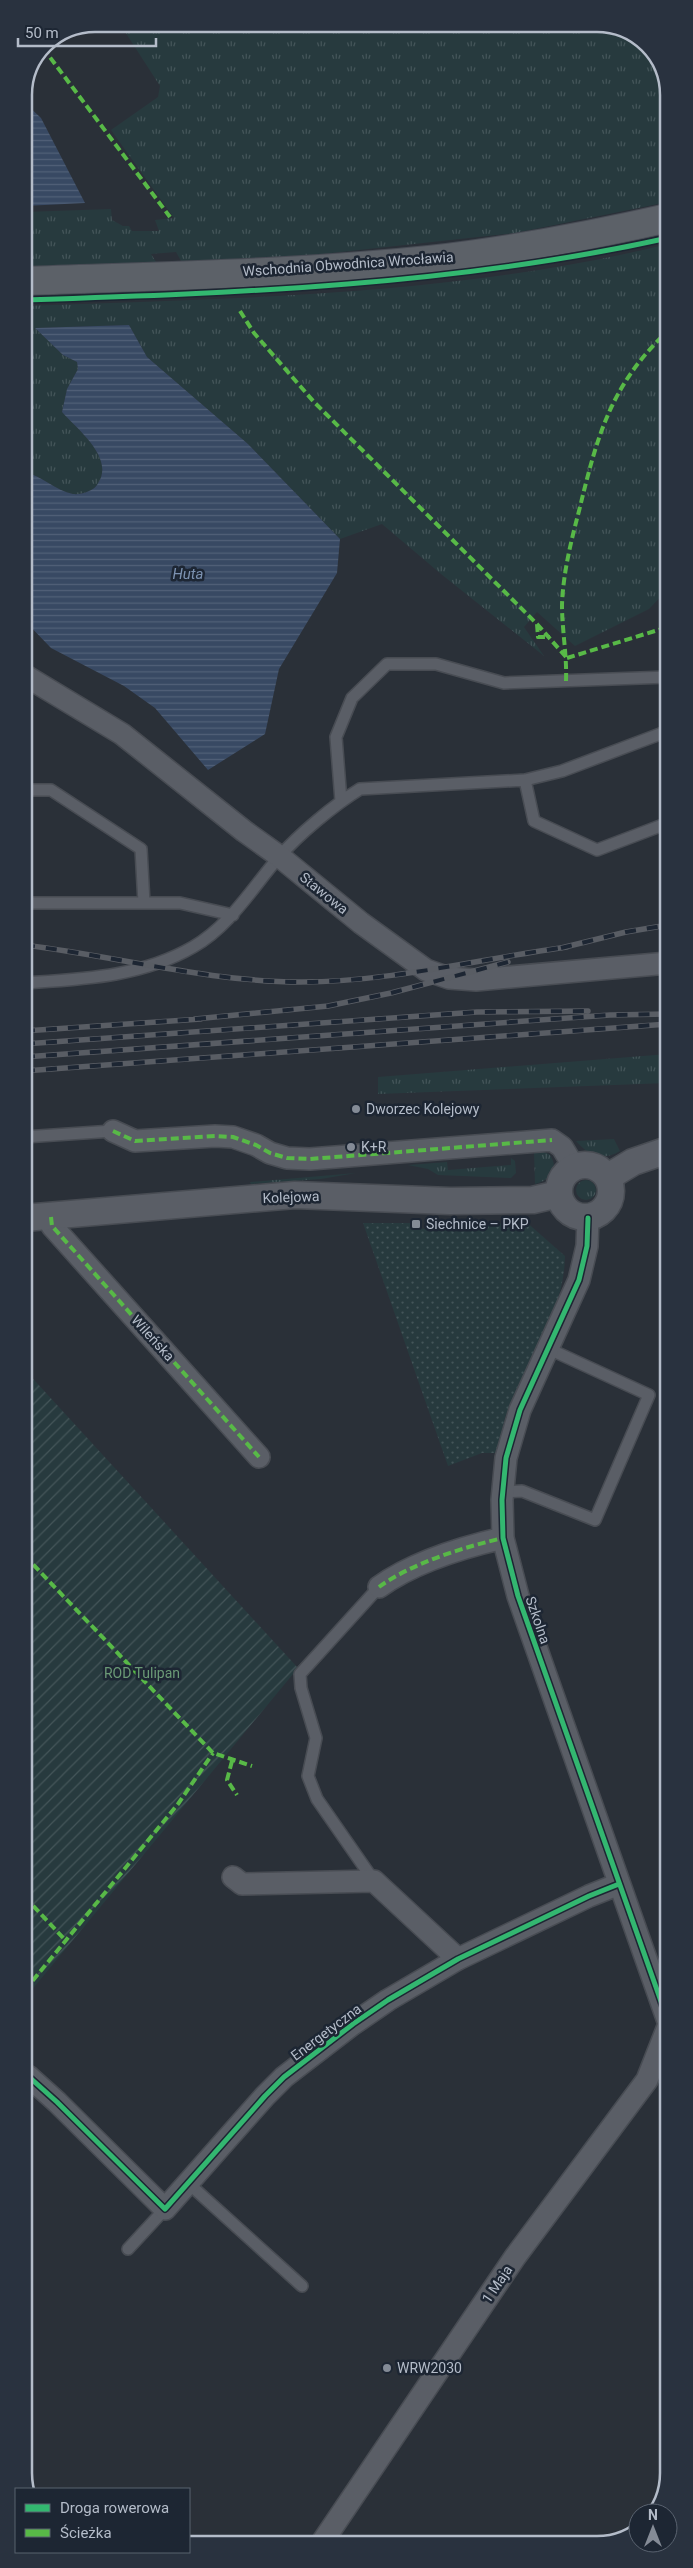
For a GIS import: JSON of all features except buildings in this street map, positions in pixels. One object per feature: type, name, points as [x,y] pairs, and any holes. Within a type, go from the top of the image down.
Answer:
[{"type":"main road","name":"Wschodnia Obwodnica Wrocławia","points":[[33,281],[305,270],[430,260],[531,246],[660,220]]},
{"type":"street","name":"Stawowa","points":[[33,680],[122,734],[244,831],[279,856],[375,934],[426,970],[448,978],[476,980],[660,964]]},
{"type":"street","points":[[112,1131],[135,1140],[215,1136],[233,1137],[256,1145],[270,1153],[287,1158],[310,1159],[552,1140],[562,1147],[574,1166]]},
{"type":"street","points":[[608,1177],[632,1162],[660,1153]]},
{"type":"street","points":[[574,1166],[593,1166],[608,1177],[612,1190],[609,1203],[600,1213],[588,1218],[578,1217],[568,1212],[562,1204],[558,1194],[562,1178],[574,1166]]},
{"type":"street","name":"Kolejowa","points":[[33,1218],[295,1195],[450,1201],[533,1200],[558,1194]]},
{"type":"street","name":"Wileńska","points":[[51,1217],[52,1226],[259,1456]]},
{"type":"street","name":"Szkolna","points":[[588,1218],[587,1246],[579,1280],[520,1410],[506,1458],[502,1492],[504,1538],[518,1596],[660,1999]]},
{"type":"street","points":[[379,1587],[396,1575],[478,1544],[504,1538]]},
{"type":"street","points":[[233,1877],[242,1884],[374,1881],[433,1934],[458,1960]]},
{"type":"street","name":"Energetyczna","points":[[165,2208],[284,2078],[388,2000],[458,1960],[589,1896],[619,1884]]},
{"type":"street","name":"1 Maja","points":[[327,2535],[515,2257],[647,2080],[660,2047]]},
{"type":"street","points":[[33,2082],[58,2102],[165,2208]]},
{"type":"lane","points":[[341,801],[336,737],[352,698],[387,664],[436,664],[504,683],[660,677]]},
{"type":"lane","points":[[33,982],[129,973],[154,965],[194,947],[233,915],[279,856],[341,801],[360,790],[525,780],[562,770],[660,734]]},
{"type":"lane","points":[[525,780],[534,821],[596,850],[660,826]]},
{"type":"lane","points":[[33,790],[51,790],[142,849],[144,903]]},
{"type":"lane","points":[[33,903],[180,904],[233,915]]},
{"type":"lane","points":[[33,1136],[112,1131]]},
{"type":"lane","points":[[502,1492],[522,1491],[595,1520],[649,1395],[549,1349]]},
{"type":"lane","points":[[374,1881],[317,1799],[308,1776],[316,1738],[301,1688],[300,1674],[379,1587]]},
{"type":"lane","points":[[187,2182],[302,2286]]},
{"type":"lane","name":"Energetyczna","points":[[128,2250],[165,2208]]},
{"type":"green space","points":[[126,33],[602,33],[614,35],[622,37],[639,48],[648,57],[657,75],[660,95],[660,204],[515,233],[304,256],[181,261],[176,252],[151,254],[160,268],[33,272],[33,212],[111,209],[112,220],[123,226],[129,226],[132,231],[159,231],[155,220],[174,218],[111,130],[158,97],[160,86]]},
{"type":"green space","points":[[660,246],[660,597],[649,609],[575,646],[537,612],[524,627],[544,656],[382,524],[340,539],[248,444],[147,357],[129,325],[35,328],[63,355],[77,362],[78,369],[67,389],[62,412],[86,437],[99,455],[102,475],[93,489],[73,494],[61,490],[33,475],[33,306],[348,292],[509,274],[589,261]]},
{"type":"green space","points":[[175,288],[177,291],[33,296],[33,294]]},
{"type":"green space","points":[[660,1055],[660,1083],[378,1094],[378,1077]]},
{"type":"green space","points":[[614,1139],[620,1151],[607,1156],[590,1153],[576,1141]]},
{"type":"green space","points":[[538,1150],[549,1154],[554,1168],[549,1176],[535,1184],[534,1152]]},
{"type":"green space","points":[[511,1158],[515,1161],[516,1173],[511,1178],[438,1175],[428,1169],[408,1165],[447,1162],[448,1170],[511,1165]]},
{"type":"green space","points":[[356,1173],[321,1179],[251,1184],[250,1182]]},
{"type":"green space","points":[[586,1180],[593,1183],[596,1190],[593,1197],[586,1200],[579,1197],[576,1190],[579,1183]]},
{"type":"green space","points":[[524,1220],[565,1256],[563,1278],[558,1299],[551,1319],[506,1415],[498,1453],[482,1453],[448,1466],[363,1223],[413,1223],[413,1228],[443,1230],[444,1224],[483,1226]]},
{"type":"green space","name":"ROD Tulipan","points":[[33,1379],[298,1668],[33,1988]]},
{"type":"water","points":[[33,110],[41,118],[85,203],[33,206]]},
{"type":"water","name":"Huta","points":[[129,325],[147,357],[248,444],[340,539],[337,573],[279,669],[265,734],[208,770],[155,708],[124,686],[51,648],[33,629],[33,475],[61,490],[76,494],[93,489],[102,475],[99,455],[86,437],[62,412],[67,389],[78,369],[77,362],[63,355],[35,328]]},
{"type":"railway","points":[[561,948],[626,932],[660,926]]},
{"type":"railway","points":[[33,946],[231,978],[301,982],[334,981],[401,974],[567,947]]},
{"type":"railway","points":[[195,1019],[328,1006],[391,993],[508,962]]},
{"type":"railway","points":[[33,1043],[477,1012],[588,1011]]},
{"type":"railway","points":[[33,1056],[610,1015],[660,1014]]},
{"type":"railway","points":[[33,1030],[201,1019]]},
{"type":"railway","points":[[33,1070],[660,1025]]},
{"type":"marked path","points":[[48,55],[170,217]]},
{"type":"marked path","points":[[240,311],[254,333],[314,402],[537,624],[567,658]]},
{"type":"marked path","points":[[566,681],[562,605],[564,581],[570,546],[592,459],[608,414],[619,392],[648,351],[660,339]]},
{"type":"marked path","points":[[537,624],[538,637],[550,637]]},
{"type":"marked path","points":[[567,658],[660,629]]},
{"type":"marked path","points":[[113,1131],[135,1141],[215,1136],[233,1137],[256,1145],[270,1153],[287,1158],[310,1159],[552,1140]]},
{"type":"marked path","points":[[51,1217],[52,1226],[259,1457]]},
{"type":"marked path","points":[[379,1587],[392,1578],[422,1563],[503,1538]]},
{"type":"marked path","points":[[33,1564],[213,1753],[252,1766]]},
{"type":"marked path","points":[[33,1980],[178,1804],[213,1753]]},
{"type":"marked path","points":[[232,1761],[227,1780],[237,1795]]},
{"type":"marked path","points":[[33,1906],[66,1941]]},
{"type":"cycle path","points":[[33,300],[267,290],[348,284],[508,267],[660,240]]},
{"type":"cycle path","points":[[588,1218],[587,1246],[579,1280],[520,1410],[506,1458],[502,1500],[503,1538],[518,1596],[660,1998]]},
{"type":"cycle path","points":[[33,2080],[165,2209],[284,2077],[353,2024],[388,2000],[458,1959],[589,1896],[619,1884]]},
{"type":"place","name":"Dworzec Kolejowy","points":[[356,1109]]},
{"type":"place","name":"K+R","points":[[351,1147]]},
{"type":"place","name":"Siechnice – PKP","points":[[416,1224]]},
{"type":"place","name":"WRW2030","points":[[387,2368]]}]
